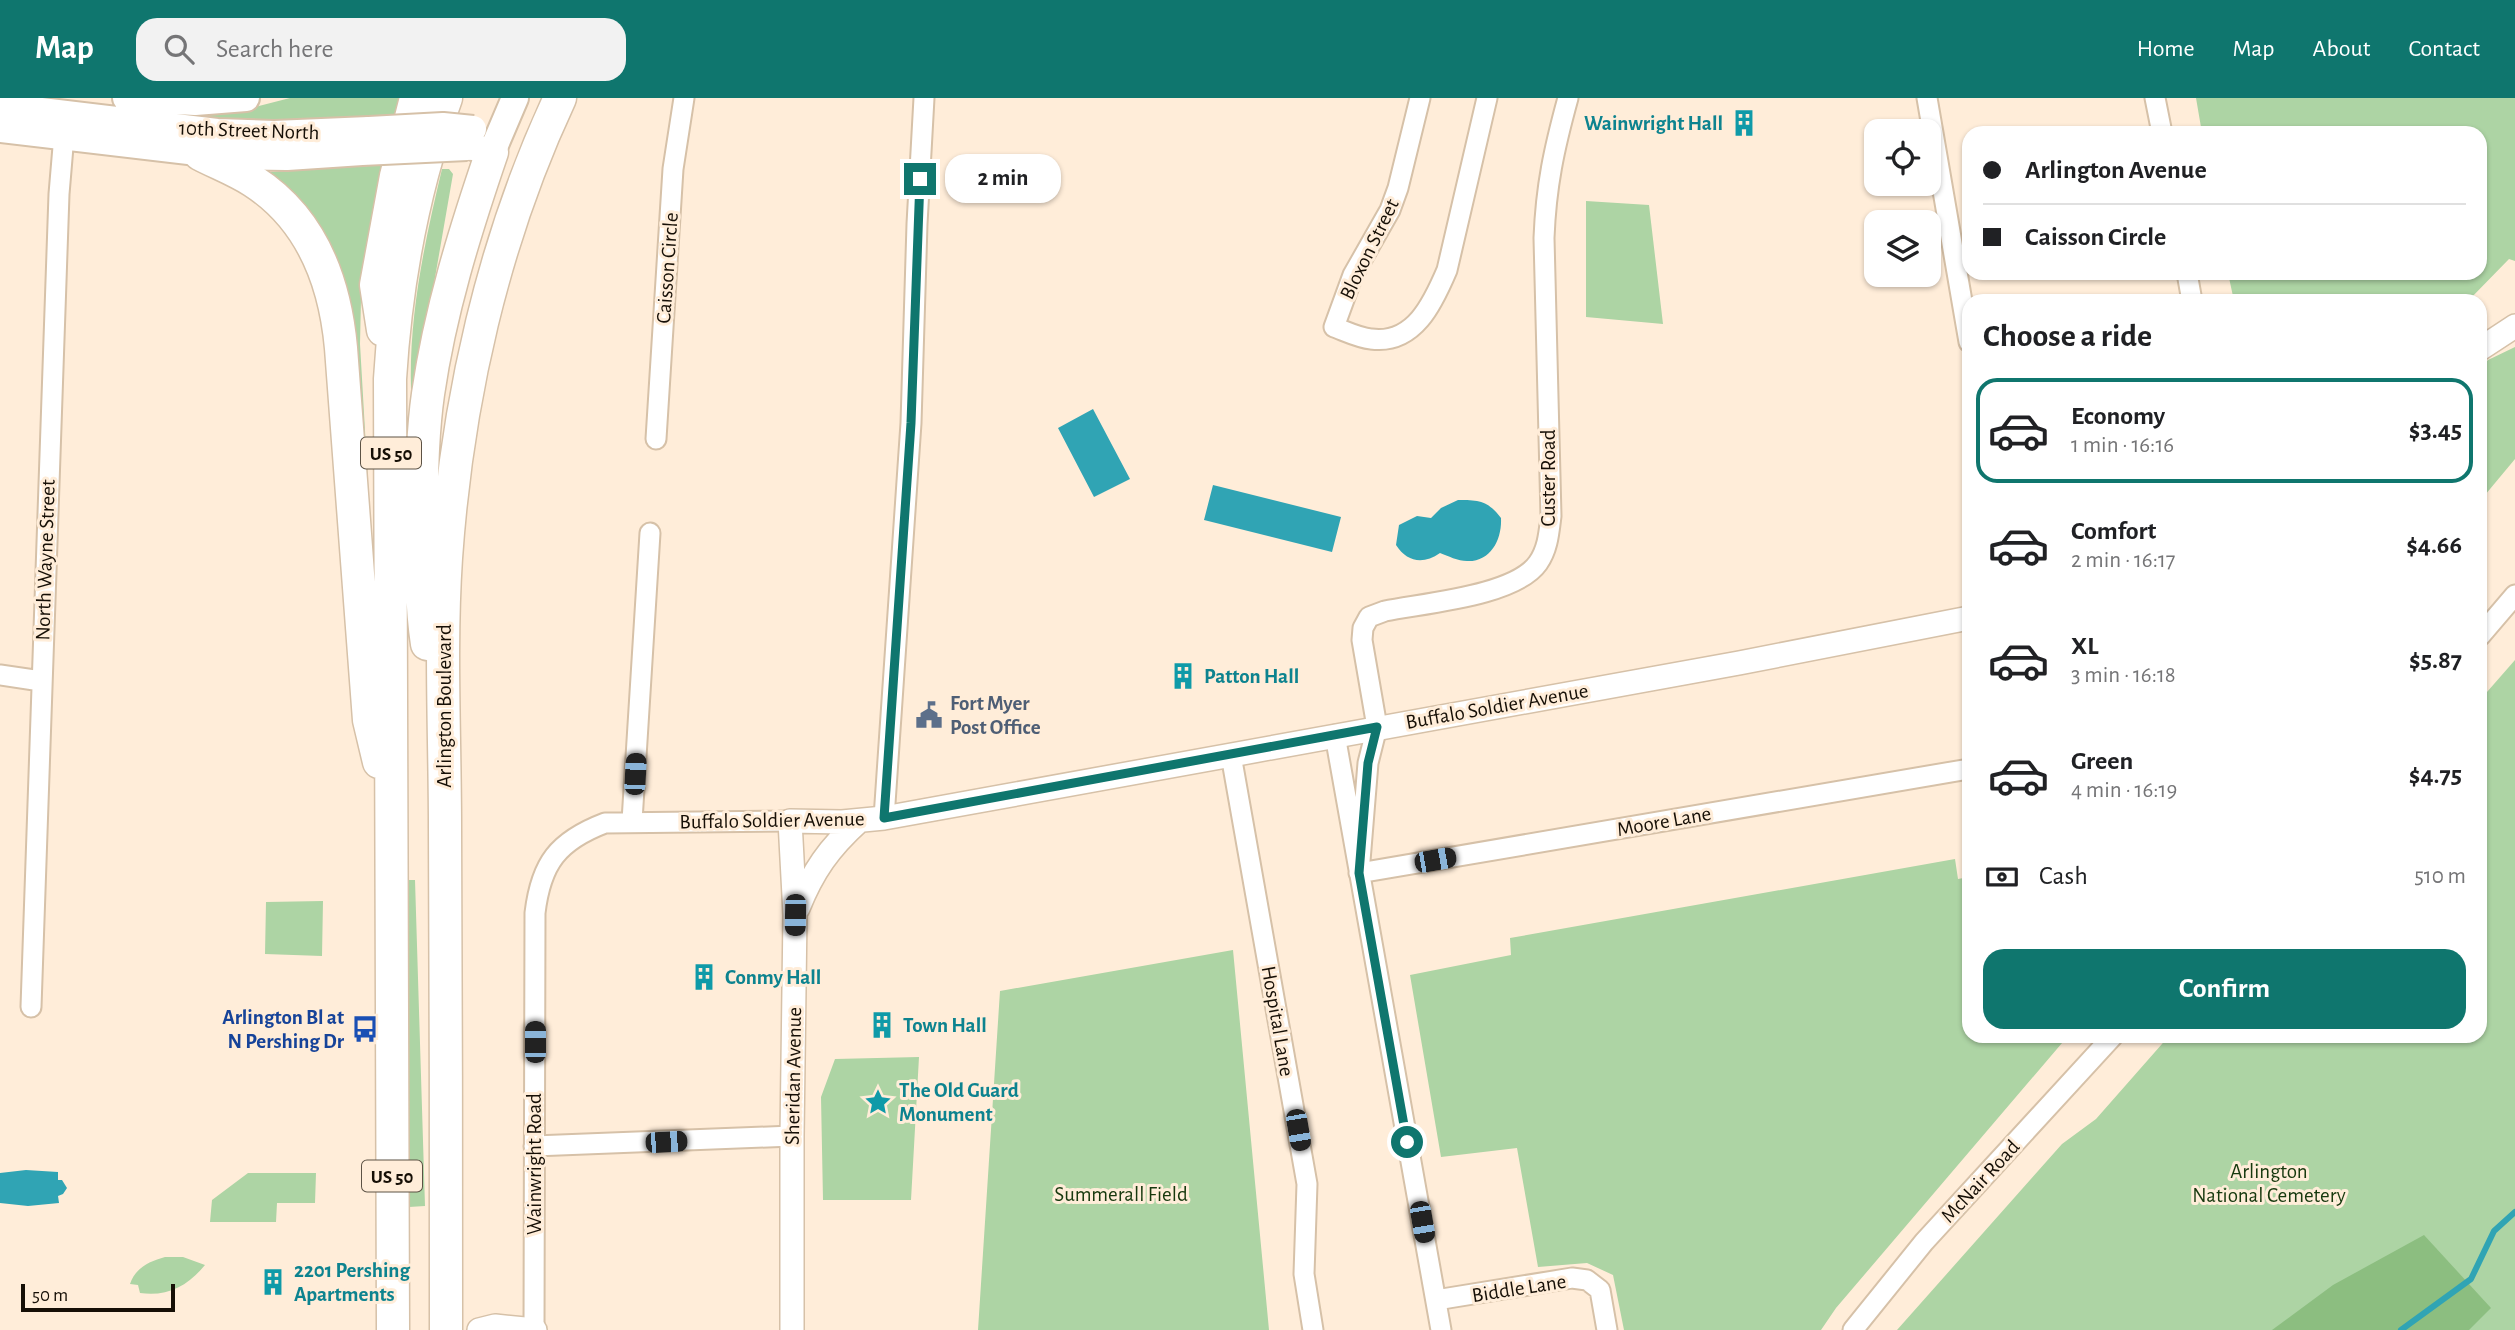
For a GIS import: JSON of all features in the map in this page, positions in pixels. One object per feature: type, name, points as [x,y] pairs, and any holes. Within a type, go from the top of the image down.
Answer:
[{"type":"highway","points":[[390,379],[376,285],[396,176],[416,98]]},
{"type":"highway","name":"US 50","points":[[393,1330],[390,379],[392,340],[406,237],[423,169],[446,98]]},
{"type":"highway","name":"Arlington Boulevard","points":[[446,1330],[443,636],[446,559],[458,445],[481,329],[525,182],[560,98]]},
{"type":"highway","points":[[445,753],[422,613],[422,476],[425,421],[431,371],[482,141]]},
{"type":"highway","points":[[200,154],[252,180],[280,202],[299,223],[313,245],[331,289],[341,348],[369,720],[392,814]]},
{"type":"main road","points":[[126,98],[195,102],[246,98]]},
{"type":"main road","points":[[482,141],[515,98]]},
{"type":"main road","name":"10th Street North","points":[[0,106],[64,125],[200,154],[287,157],[366,141]]},
{"type":"main road","name":"10th Street North","points":[[0,129],[64,125],[274,134],[366,141],[482,141]]},
{"type":"street","name":"Caisson Circle","points":[[656,439],[673,169],[684,98]]},
{"type":"street","points":[[884,818],[910,436],[924,98]]},
{"type":"street","name":"Bloxon Street","points":[[1420,98],[1390,210],[1353,275],[1334,327],[1370,339],[1386,339],[1400,335],[1425,314],[1436,297],[1450,258],[1487,98]]},
{"type":"street","name":"Custer Road","points":[[1377,727],[1362,640],[1363,628],[1369,617],[1385,611],[1502,589],[1522,578],[1538,564],[1548,542],[1551,516],[1544,238],[1546,194],[1552,157],[1567,98]]},
{"type":"street","points":[[1927,98],[1962,301]]},
{"type":"street","points":[[2155,98],[2161,126]]},
{"type":"street","name":"North Wayne Street","points":[[31,1007],[59,194],[64,125]]},
{"type":"street","points":[[2487,344],[2515,326]]},
{"type":"street","points":[[632,821],[650,533]]},
{"type":"street","points":[[2487,628],[2515,595]]},
{"type":"street","name":"Buffalo Soldier Avenue","points":[[535,913],[538,888],[547,865],[564,845],[581,832],[605,823],[859,821],[884,818],[1740,663],[1962,619]]},
{"type":"street","points":[[0,675],[41,681]]},
{"type":"street","points":[[1359,873],[1368,763],[1377,727]]},
{"type":"street","points":[[1335,735],[1441,1330]]},
{"type":"street","name":"Hospital Lane","points":[[1231,755],[1307,1184],[1304,1274],[1313,1330]]},
{"type":"street","name":"Moore Lane","points":[[1359,873],[1962,770]]},
{"type":"street","name":"Sheridan Avenue","points":[[790,821],[795,915],[792,1330]]},
{"type":"street","points":[[795,915],[812,875],[835,842],[859,821]]},
{"type":"street","name":"Wainwright Road","points":[[534,1330],[535,913]]},
{"type":"street","name":"McNair Road","points":[[1853,1330],[1924,1242],[2107,1043]]},
{"type":"street","points":[[534,1146],[792,1136]]},
{"type":"street","name":"Biddle Lane","points":[[1436,1300],[1572,1278],[1587,1280],[1600,1290],[1607,1330]]},
{"type":"street","points":[[479,1330],[495,1326],[534,1330]]},
{"type":"green space","points":[[290,98],[400,98],[368,236],[361,298],[360,344],[373,569],[348,325],[269,180],[270,172],[368,166],[379,121],[233,125],[165,112],[251,108]]},
{"type":"green space","points":[[2196,98],[2515,98],[2515,261],[2509,259],[2475,294],[2232,294],[2230,280],[2487,280],[2487,126],[2201,126]]},
{"type":"green space","points":[[442,169],[449,169],[453,174],[412,410],[411,349],[414,319],[428,229]]},
{"type":"green space","points":[[1586,201],[1649,205],[1663,324],[1586,317]]},
{"type":"green space","points":[[2515,347],[2515,459],[2487,493],[2487,361]]},
{"type":"green space","name":"Arlington National Cemetery","points":[[2515,660],[2515,1330],[1897,1330],[2062,1144],[2096,1119],[2163,1043],[2487,1043],[2487,692]]},
{"type":"green space","points":[[1955,859],[1958,879],[1962,878],[1962,1043],[2062,1043],[1836,1308],[1821,1330],[1624,1330],[1613,1275],[1587,1263],[1538,1267],[1517,1148],[1441,1157],[1410,975],[1511,955],[1510,938]]},
{"type":"green space","points":[[408,880],[415,880],[425,1206],[409,1207]]},
{"type":"green space","points":[[323,901],[322,956],[265,954],[266,902]]},
{"type":"green space","name":"Summerall Field","points":[[1233,950],[1269,1330],[978,1330],[1000,991]]},
{"type":"green space","points":[[919,1057],[911,1200],[823,1200],[821,1097],[835,1059]]},
{"type":"green space","points":[[248,1173],[316,1173],[315,1203],[277,1203],[276,1222],[210,1222],[212,1200]]},
{"type":"green space","points":[[2424,1235],[2491,1308],[2469,1330],[2272,1330],[2333,1285]]},
{"type":"green space","points":[[165,1257],[183,1257],[205,1265],[184,1284],[168,1291],[140,1293],[138,1285],[130,1284],[135,1274],[144,1266]]},
{"type":"water","points":[[1093,409],[1130,479],[1094,497],[1058,428]]},
{"type":"water","points":[[1213,485],[1341,517],[1332,552],[1204,520]]},
{"type":"water","points":[[1458,500],[1483,503],[1501,518],[1497,541],[1489,553],[1483,558],[1467,561],[1440,553],[1428,559],[1416,560],[1400,551],[1396,545],[1399,525],[1417,516],[1431,518],[1441,508]]},
{"type":"water","points":[[26,1170],[58,1172],[58,1180],[62,1180],[67,1188],[58,1196],[59,1203],[28,1206],[0,1203],[0,1173]]},
{"type":"waterway","points":[[2401,1330],[2471,1279],[2494,1231],[2515,1212]]},
{"type":"place","name":"Wainwright Hall","points":[[1744,123]]},
{"type":"place","name":"Patton Hall","points":[[1183,676]]},
{"type":"place","name":"Fort Myer Post Office","points":[[929,715]]},
{"type":"place","name":"Conmy Hall","points":[[704,977]]},
{"type":"place","name":"Town Hall","points":[[882,1025]]},
{"type":"place","name":"Arlington Bl at N Pershing Dr","points":[[365,1029]]},
{"type":"place","name":"The Old Guard Monument","points":[[878,1102]]},
{"type":"place","name":"2201 Pershing Apartments","points":[[273,1282]]},
{"type":"route","points":[[920,179],[911,423],[884,818],[1377,727],[1368,763],[1359,873],[1407,1142]]}]
